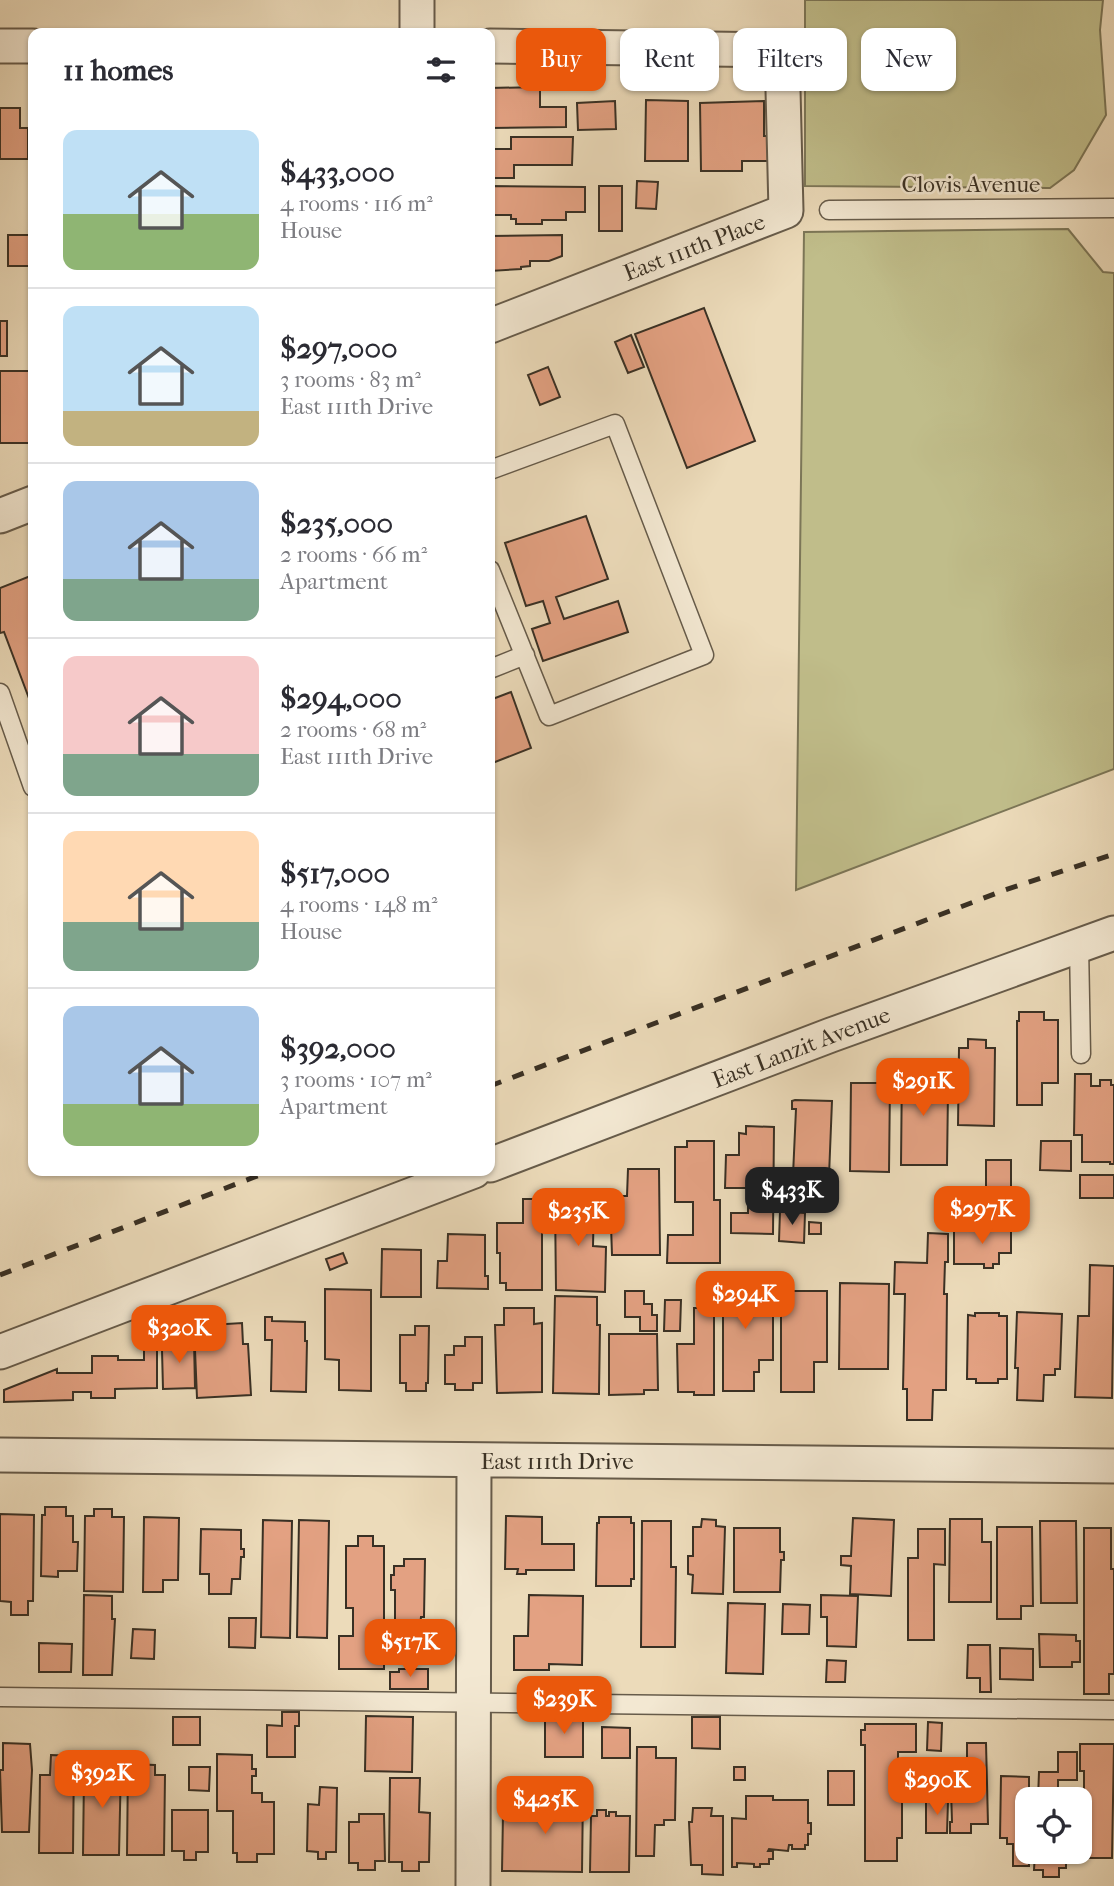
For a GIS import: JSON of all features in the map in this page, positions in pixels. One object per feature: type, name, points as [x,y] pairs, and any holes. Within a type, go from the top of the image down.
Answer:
[{"type":"street","points":[[417,0],[417,28]]},
{"type":"street","points":[[0,46],[28,46]]},
{"type":"street","name":"East 111th Place","points":[[495,46],[782,50],[786,211],[495,324]]},
{"type":"street","points":[[0,516],[28,505]]},
{"type":"street","name":"East Lanzit Avenue","points":[[495,1163],[857,1026],[1114,933]]},
{"type":"street","points":[[0,1352],[461,1176]]},
{"type":"street","name":"East 111th Drive","points":[[0,1455],[1114,1466]]},
{"type":"street","points":[[473,1886],[474,1461]]},
{"type":"lane","name":"Clovis Avenue","points":[[829,210],[1114,208]]},
{"type":"lane","points":[[495,468],[615,424],[704,655],[549,716],[495,582]]},
{"type":"lane","points":[[495,667],[525,655]]},
{"type":"lane","points":[[0,693],[28,773]]},
{"type":"lane","points":[[1079,945],[1080,1054]]},
{"type":"lane","points":[[0,1698],[1114,1710]]},
{"type":"shaded area","points":[[805,0],[1103,0],[1100,30],[1106,115],[1074,170],[1050,188],[805,186],[805,91],[847,91],[847,28],[805,28]]},
{"type":"shaded area","points":[[1068,229],[1103,272],[1114,273],[1114,769],[796,890],[804,232]]},
{"type":"building","points":[[495,88],[540,91],[540,107],[566,107],[566,127],[495,128]]},
{"type":"building","points":[[646,100],[688,101],[688,161],[645,161]]},
{"type":"building","points":[[615,101],[616,129],[578,130],[577,103]]},
{"type":"building","points":[[764,101],[764,136],[769,136],[769,161],[742,161],[742,171],[701,171],[700,103]]},
{"type":"building","points":[[0,108],[20,108],[20,128],[28,128],[28,159],[0,159]]},
{"type":"building","points":[[511,137],[573,137],[572,165],[514,165],[514,178],[495,178],[495,149],[511,149]]},
{"type":"building","points":[[637,181],[658,182],[656,209],[636,208]]},
{"type":"building","points":[[495,186],[585,187],[585,212],[566,212],[566,220],[516,224],[516,219],[511,219],[511,215],[495,215]]},
{"type":"building","points":[[599,186],[622,186],[622,231],[599,231]]},
{"type":"building","points":[[8,235],[28,235],[28,266],[8,266]]},
{"type":"building","points":[[562,235],[562,256],[549,261],[530,261],[530,266],[521,269],[495,271],[495,236]]},
{"type":"building","points":[[704,308],[755,441],[687,468],[635,334]]},
{"type":"building","points":[[0,321],[7,321],[7,356],[0,356]]},
{"type":"building","points":[[631,335],[644,367],[628,373],[615,342]]},
{"type":"building","points":[[548,367],[560,397],[540,405],[528,375]]},
{"type":"building","points":[[0,371],[28,371],[28,443],[0,443]]},
{"type":"building","points":[[586,516],[608,579],[556,597],[564,619],[618,601],[628,632],[543,661],[532,629],[550,623],[543,601],[526,606],[505,543]]},
{"type":"building","points":[[28,577],[28,696],[4,632],[0,633],[0,588]]},
{"type":"building","points":[[511,692],[531,748],[495,762],[495,698]]},
{"type":"building","points":[[1019,1012],[1044,1012],[1044,1020],[1058,1020],[1058,1083],[1042,1083],[1042,1105],[1017,1105]]},
{"type":"building","points":[[968,1039],[986,1040],[986,1048],[995,1048],[994,1126],[958,1125],[959,1048],[968,1048]]},
{"type":"building","points":[[902,1065],[933,1065],[933,1092],[948,1092],[947,1165],[901,1165]]},
{"type":"building","points":[[1075,1074],[1091,1074],[1091,1086],[1100,1086],[1100,1080],[1111,1080],[1111,1085],[1114,1085],[1114,1164],[1082,1162],[1082,1135],[1074,1135]]},
{"type":"building","points":[[851,1083],[890,1083],[889,1172],[850,1171]]},
{"type":"building","points":[[792,1101],[832,1101],[829,1176],[793,1175],[796,1109],[792,1109]]},
{"type":"building","points":[[746,1126],[774,1127],[773,1234],[731,1233],[731,1213],[748,1213],[748,1188],[725,1188],[726,1155],[739,1155],[739,1133],[746,1134]]},
{"type":"building","points":[[687,1141],[714,1141],[714,1200],[720,1200],[720,1263],[667,1263],[668,1235],[693,1235],[693,1202],[675,1202],[675,1147],[687,1147]]},
{"type":"building","points":[[1041,1141],[1071,1141],[1071,1171],[1040,1170]]},
{"type":"building","points":[[986,1160],[1011,1160],[1011,1191],[986,1191]]},
{"type":"building","points":[[628,1169],[659,1169],[660,1255],[612,1255],[610,1196],[627,1196]]},
{"type":"building","points":[[1080,1175],[1114,1175],[1114,1198],[1080,1198]]},
{"type":"building","points":[[569,1196],[581,1197],[581,1202],[594,1202],[593,1246],[606,1247],[605,1292],[556,1290],[555,1202],[569,1202]]},
{"type":"building","points":[[523,1199],[544,1199],[542,1290],[506,1290],[506,1283],[500,1283],[497,1223],[523,1223]]},
{"type":"building","points":[[780,1211],[805,1213],[804,1243],[779,1241]]},
{"type":"building","points":[[809,1222],[821,1223],[821,1234],[809,1234]]},
{"type":"building","points":[[990,1227],[1011,1227],[1011,1253],[999,1253],[999,1264],[993,1264],[993,1268],[984,1268],[984,1264],[954,1264],[954,1230],[990,1230]]},
{"type":"building","points":[[928,1233],[948,1234],[944,1294],[947,1294],[946,1390],[933,1390],[932,1420],[907,1420],[907,1389],[903,1389],[905,1294],[894,1294],[895,1262],[927,1263]]},
{"type":"building","points":[[448,1234],[485,1235],[485,1276],[488,1276],[488,1289],[437,1288],[438,1261],[447,1261]]},
{"type":"building","points":[[382,1249],[421,1250],[421,1297],[381,1297]]},
{"type":"building","points":[[343,1253],[347,1263],[330,1270],[326,1259]]},
{"type":"building","points":[[1090,1265],[1114,1266],[1112,1398],[1075,1397],[1078,1316],[1089,1316]]},
{"type":"building","points":[[723,1273],[756,1273],[756,1297],[773,1297],[773,1360],[759,1360],[759,1372],[754,1372],[754,1391],[723,1391]]},
{"type":"building","points":[[840,1283],[889,1284],[888,1369],[839,1369]]},
{"type":"building","points":[[325,1289],[371,1290],[371,1391],[339,1390],[339,1360],[325,1359]]},
{"type":"building","points":[[625,1291],[644,1291],[644,1304],[652,1304],[652,1315],[657,1315],[657,1331],[640,1331],[640,1317],[625,1317]]},
{"type":"building","points":[[781,1291],[827,1291],[827,1362],[814,1362],[814,1392],[781,1392]]},
{"type":"building","points":[[555,1296],[597,1297],[597,1325],[600,1325],[599,1394],[553,1393]]},
{"type":"building","points":[[665,1300],[681,1300],[680,1331],[664,1331]]},
{"type":"building","points":[[504,1308],[534,1308],[534,1324],[542,1323],[542,1392],[497,1393],[495,1325],[504,1325]]},
{"type":"building","points":[[694,1308],[714,1308],[714,1395],[678,1392],[677,1344],[694,1344]]},
{"type":"building","points":[[1017,1312],[1062,1314],[1060,1369],[1055,1369],[1055,1375],[1044,1375],[1043,1401],[1017,1400]]},
{"type":"building","points":[[975,1313],[999,1313],[999,1316],[1007,1316],[1007,1379],[998,1379],[998,1383],[976,1383],[976,1379],[967,1379],[968,1315],[975,1316]]},
{"type":"building","points":[[265,1317],[272,1317],[272,1321],[305,1322],[306,1392],[271,1391],[272,1340],[265,1340]]},
{"type":"building","points":[[242,1323],[243,1344],[248,1344],[251,1395],[197,1398],[194,1326]]},
{"type":"building","points":[[415,1326],[429,1326],[426,1391],[406,1391],[406,1383],[400,1383],[400,1335],[415,1335]]},
{"type":"building","points":[[609,1334],[657,1334],[658,1390],[644,1390],[644,1394],[609,1395]]},
{"type":"building","points":[[465,1337],[482,1337],[482,1383],[473,1383],[473,1390],[455,1390],[455,1384],[445,1384],[445,1355],[454,1355],[454,1346],[465,1346]]},
{"type":"building","points":[[167,1340],[194,1340],[195,1388],[163,1389],[162,1350],[167,1350]]},
{"type":"building","points":[[144,1348],[157,1348],[157,1388],[115,1389],[115,1398],[91,1398],[91,1392],[73,1392],[73,1400],[4,1402],[4,1390],[57,1369],[57,1373],[92,1373],[92,1356],[144,1360]]},
{"type":"building","points":[[45,1507],[66,1507],[66,1516],[73,1516],[73,1542],[78,1542],[77,1571],[58,1571],[58,1577],[41,1576],[42,1515],[45,1515]]},
{"type":"building","points":[[94,1509],[112,1509],[112,1517],[124,1517],[123,1592],[84,1591],[85,1516],[94,1516]]},
{"type":"building","points":[[0,1514],[34,1515],[33,1601],[28,1601],[28,1615],[11,1615],[11,1602],[0,1601]]},
{"type":"building","points":[[506,1516],[542,1517],[542,1544],[574,1544],[574,1570],[526,1570],[526,1574],[517,1574],[518,1569],[505,1569]]},
{"type":"building","points":[[144,1517],[179,1518],[178,1580],[163,1580],[163,1592],[143,1592]]},
{"type":"building","points":[[599,1517],[631,1517],[631,1523],[634,1523],[634,1579],[631,1579],[631,1586],[596,1586]]},
{"type":"building","points":[[853,1518],[894,1520],[891,1596],[850,1594],[851,1566],[841,1565],[841,1556],[851,1556]]},
{"type":"building","points":[[702,1519],[716,1520],[716,1526],[725,1527],[723,1594],[692,1593],[693,1575],[688,1574],[688,1556],[693,1556],[693,1527],[701,1527]]},
{"type":"building","points":[[950,1519],[982,1519],[982,1542],[991,1542],[991,1602],[949,1602]]},
{"type":"building","points":[[263,1520],[292,1521],[290,1638],[261,1637]]},
{"type":"building","points":[[299,1520],[329,1521],[327,1638],[297,1637]]},
{"type":"building","points":[[642,1521],[671,1521],[671,1567],[676,1567],[675,1647],[641,1647]]},
{"type":"building","points":[[1040,1521],[1076,1521],[1077,1603],[1041,1603]]},
{"type":"building","points":[[997,1527],[1032,1527],[1033,1606],[1021,1606],[1021,1619],[997,1619]]},
{"type":"building","points":[[734,1528],[780,1528],[780,1552],[784,1552],[784,1560],[781,1560],[780,1592],[734,1592]]},
{"type":"building","points":[[1084,1528],[1111,1528],[1111,1569],[1114,1569],[1114,1674],[1109,1674],[1109,1694],[1084,1694]]},
{"type":"building","points":[[201,1529],[241,1530],[244,1557],[241,1557],[240,1579],[232,1579],[231,1594],[209,1594],[209,1574],[200,1574]]},
{"type":"building","points":[[918,1529],[945,1529],[945,1565],[934,1564],[934,1640],[908,1640],[908,1558],[918,1558]]},
{"type":"building","points":[[358,1536],[373,1536],[373,1546],[384,1546],[384,1669],[339,1669],[339,1636],[353,1636],[353,1608],[346,1608],[346,1546],[358,1546]]},
{"type":"building","points":[[404,1559],[425,1559],[424,1617],[421,1617],[420,1626],[395,1626],[395,1590],[391,1590],[391,1575],[394,1575],[394,1566],[404,1566]]},
{"type":"building","points":[[84,1595],[112,1596],[112,1619],[115,1619],[112,1675],[83,1675]]},
{"type":"building","points":[[529,1595],[583,1596],[582,1665],[549,1664],[549,1670],[514,1670],[514,1636],[528,1636]]},
{"type":"building","points":[[821,1595],[858,1596],[856,1647],[827,1646],[827,1617],[821,1617]]},
{"type":"building","points":[[728,1603],[765,1604],[763,1674],[726,1673]]},
{"type":"building","points":[[783,1604],[810,1605],[809,1634],[782,1634]]},
{"type":"building","points":[[229,1618],[256,1618],[255,1648],[229,1647]]},
{"type":"building","points":[[133,1629],[155,1630],[154,1659],[131,1658]]},
{"type":"building","points":[[1039,1634],[1076,1635],[1076,1641],[1080,1641],[1080,1662],[1072,1662],[1072,1667],[1040,1667]]},
{"type":"building","points":[[39,1643],[72,1644],[71,1672],[39,1672]]},
{"type":"building","points":[[968,1645],[990,1645],[991,1692],[980,1692],[980,1678],[967,1678]]},
{"type":"building","points":[[1000,1648],[1033,1649],[1033,1680],[1000,1679]]},
{"type":"building","points":[[827,1660],[846,1661],[845,1682],[826,1682]]},
{"type":"building","points":[[399,1669],[428,1669],[428,1689],[390,1689],[390,1672],[399,1672]]},
{"type":"building","points":[[282,1712],[299,1712],[299,1726],[295,1726],[295,1757],[267,1757],[267,1725],[282,1726]]},
{"type":"building","points":[[366,1716],[413,1717],[412,1772],[365,1771]]},
{"type":"building","points":[[545,1716],[583,1716],[583,1757],[545,1757]]},
{"type":"building","points":[[173,1717],[200,1717],[200,1745],[173,1745]]},
{"type":"building","points":[[692,1717],[720,1717],[720,1749],[692,1748]]},
{"type":"building","points":[[928,1722],[942,1723],[941,1751],[927,1750]]},
{"type":"building","points":[[865,1724],[916,1724],[916,1752],[898,1752],[898,1777],[916,1777],[916,1800],[902,1800],[902,1838],[897,1838],[897,1861],[865,1861],[865,1745],[861,1745],[861,1730],[865,1730]]},
{"type":"building","points":[[602,1727],[630,1728],[630,1758],[602,1758]]},
{"type":"building","points":[[3,1743],[30,1744],[32,1770],[29,1832],[2,1832],[0,1770],[3,1770]]},
{"type":"building","points":[[967,1743],[986,1743],[988,1824],[971,1824],[971,1833],[950,1833],[954,1770],[967,1770]]},
{"type":"building","points":[[1080,1744],[1114,1744],[1112,1858],[1092,1858],[1092,1787],[1084,1787],[1084,1771],[1080,1771]]},
{"type":"building","points":[[637,1747],[656,1747],[656,1758],[676,1758],[675,1820],[664,1820],[664,1825],[655,1825],[654,1856],[636,1856]]},
{"type":"building","points":[[1058,1752],[1077,1752],[1077,1780],[1058,1780],[1058,1787],[1038,1787],[1039,1772],[1058,1772]]},
{"type":"building","points":[[217,1754],[252,1755],[252,1769],[256,1769],[256,1776],[252,1776],[252,1793],[262,1793],[262,1802],[274,1802],[274,1854],[257,1854],[257,1862],[237,1862],[237,1853],[233,1853],[233,1811],[217,1811]]},
{"type":"building","points":[[51,1755],[74,1756],[73,1853],[39,1853],[40,1775],[50,1775]]},
{"type":"building","points":[[93,1763],[121,1764],[119,1855],[83,1855],[84,1775],[93,1776]]},
{"type":"building","points":[[128,1764],[155,1765],[155,1775],[165,1775],[164,1855],[127,1855]]},
{"type":"building","points":[[189,1767],[210,1767],[209,1791],[189,1790]]},
{"type":"building","points":[[734,1767],[745,1767],[745,1780],[734,1780]]},
{"type":"building","points":[[828,1771],[854,1771],[854,1805],[828,1805]]},
{"type":"building","points":[[1001,1776],[1029,1777],[1029,1787],[1015,1787],[1015,1864],[1029,1866],[1013,1866],[1013,1844],[1007,1844],[1007,1838],[1000,1838]]},
{"type":"building","points":[[390,1778],[420,1778],[419,1812],[430,1813],[429,1862],[419,1862],[419,1871],[402,1871],[402,1862],[389,1862]]},
{"type":"building","points":[[320,1787],[337,1788],[336,1852],[326,1852],[326,1859],[318,1859],[318,1852],[307,1851],[308,1804],[319,1805]]},
{"type":"building","points":[[546,1791],[583,1791],[582,1872],[502,1871],[503,1814],[514,1814],[514,1808],[533,1808],[533,1813],[545,1814]]},
{"type":"building","points":[[746,1796],[773,1796],[773,1800],[808,1800],[811,1834],[808,1834],[808,1845],[805,1845],[805,1849],[792,1849],[792,1845],[789,1845],[788,1851],[769,1849],[768,1851],[773,1851],[773,1859],[769,1859],[769,1864],[754,1867],[754,1864],[737,1863],[737,1867],[732,1867],[732,1818],[746,1819]]},
{"type":"building","points":[[926,1801],[948,1801],[947,1833],[926,1833]]},
{"type":"building","points":[[693,1808],[712,1808],[711,1816],[723,1816],[723,1875],[702,1874],[702,1865],[691,1865],[689,1822],[692,1822]]},
{"type":"building","points":[[172,1810],[208,1810],[208,1852],[196,1852],[196,1860],[184,1860],[184,1851],[172,1851]]},
{"type":"building","points":[[597,1810],[606,1810],[606,1816],[609,1816],[609,1812],[616,1812],[616,1816],[630,1816],[629,1872],[590,1872],[591,1816],[597,1816]]},
{"type":"building","points":[[359,1814],[384,1814],[385,1861],[375,1861],[375,1870],[358,1870],[358,1863],[349,1863],[349,1822],[359,1822]]},
{"type":"building","points":[[1034,1864],[1066,1864],[1066,1868],[1059,1868],[1059,1877],[1043,1877],[1043,1870],[1034,1870]]},
{"type":"railway","points":[[495,1084],[1005,890],[1114,854]]},
{"type":"railway","points":[[0,1275],[257,1176]]}]
